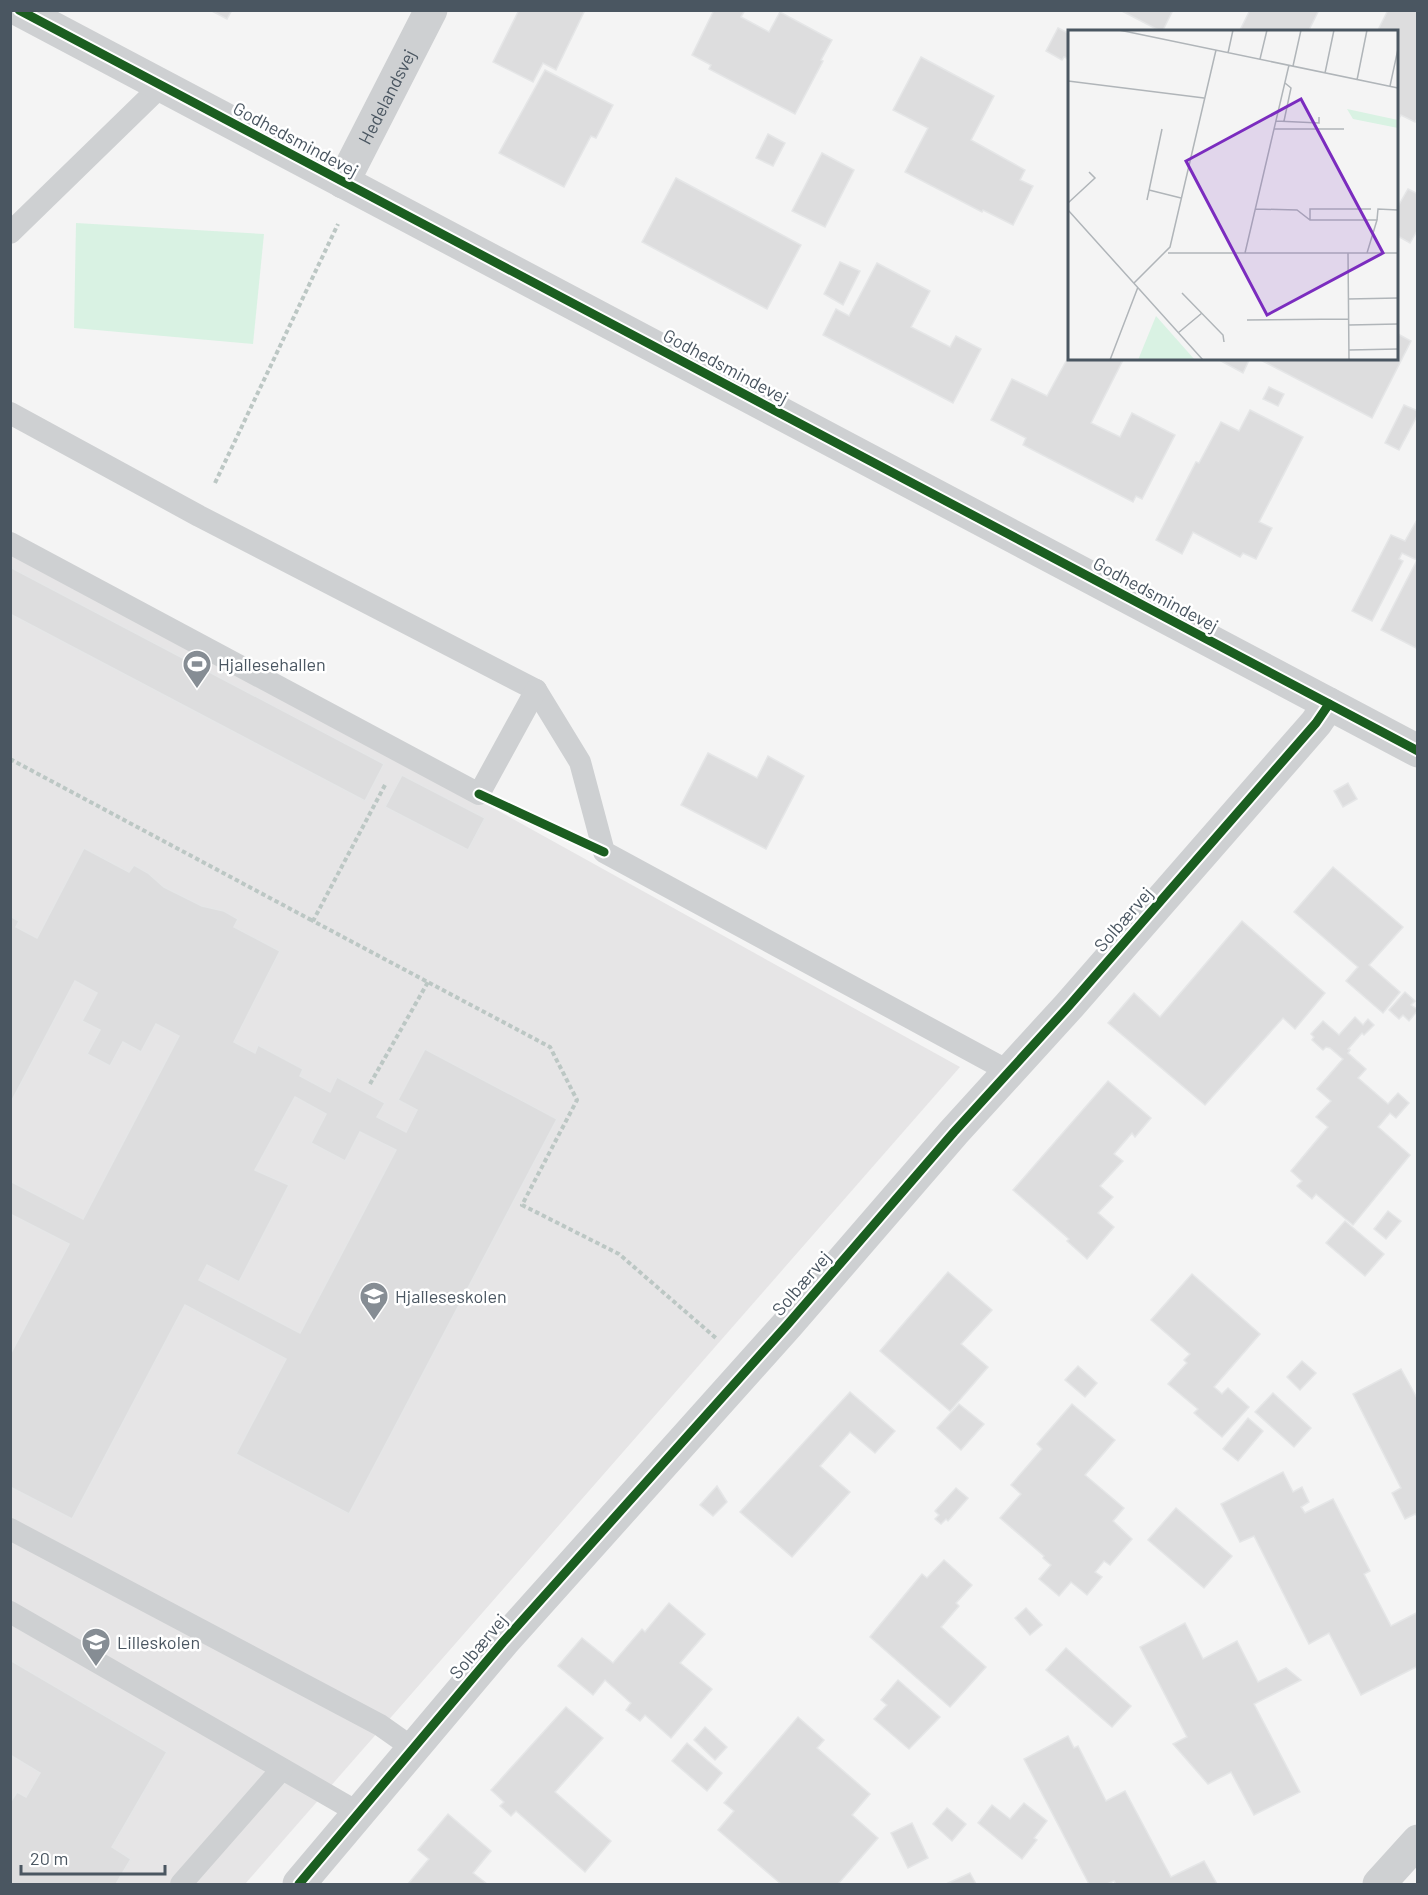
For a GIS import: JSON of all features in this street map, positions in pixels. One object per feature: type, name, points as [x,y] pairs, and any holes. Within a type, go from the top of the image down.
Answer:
[{"type":"street","name":"Godhedsmindevej","points":[[19,10],[1418,751]]},
{"type":"street","name":"Hedelandsvej","points":[[349,185],[431,10]]},
{"type":"street","name":"Solbærvej","points":[[299,1884],[503,1642],[749,1367],[1008,1071],[1068,1007],[1301,741],[1329,704]]},
{"type":"street","points":[[1380,1884],[1418,1841]]},
{"type":"lane","points":[[10,233],[161,86]]},
{"type":"lane","points":[[10,413],[199,516],[536,690],[580,762],[604,852],[1008,1071]]},
{"type":"lane","points":[[10,543],[479,794],[536,690]]},
{"type":"lane","points":[[10,1529],[380,1725],[414,1749]]},
{"type":"lane","points":[[10,1612],[359,1813]]},
{"type":"lane","points":[[181,1884],[282,1769]]},
{"type":"path","points":[[199,516],[349,185]]},
{"type":"path","points":[[313,921],[402,754]]},
{"type":"path","points":[[10,759],[550,1047],[577,1100],[522,1204],[618,1254],[749,1367]]},
{"type":"path","points":[[370,1084],[428,982]]},
{"type":"shaded area","name":"Hjalleseskolen","points":[[10,540],[960,1067],[245,1884],[11,1884]]},
{"type":"green space","points":[[76,223],[264,234],[253,344],[74,328]]},
{"type":"building","points":[[210,10],[232,10],[227,19]]},
{"type":"building","points":[[519,10],[585,10],[556,70],[543,63],[533,82],[493,62]]},
{"type":"building","points":[[714,10],[745,10],[741,17],[769,32],[780,12],[832,40],[795,114],[709,69],[711,65],[692,55]]},
{"type":"building","points":[[1120,10],[1173,10],[1163,30],[1158,30]]},
{"type":"building","points":[[1250,10],[1319,10],[1309,30],[1240,30]]},
{"type":"building","points":[[1388,10],[1418,10],[1418,117],[1415,122],[1401,115],[1398,120],[1398,30],[1378,30]]},
{"type":"building","points":[[1058,28],[1068,33],[1067,58],[1064,57],[1062,60],[1046,51]]},
{"type":"building","points":[[921,57],[994,96],[971,140],[1025,170],[1020,180],[1033,186],[1013,225],[983,210],[982,212],[905,172],[928,128],[893,110]]},
{"type":"building","points":[[545,70],[613,105],[596,138],[591,136],[564,187],[499,153]]},
{"type":"building","points":[[768,134],[785,143],[773,166],[756,158]]},
{"type":"building","points":[[822,153],[854,170],[825,227],[792,211]]},
{"type":"building","points":[[676,178],[801,245],[767,309],[642,242]]},
{"type":"building","points":[[1408,189],[1418,194],[1418,229],[1410,243],[1398,236],[1398,206]]},
{"type":"building","points":[[840,262],[860,271],[843,305],[824,294]]},
{"type":"building","points":[[877,263],[930,291],[911,327],[950,347],[956,336],[981,349],[953,403],[823,335],[836,309],[849,316]]},
{"type":"building","points":[[1398,334],[1411,341],[1372,418],[1261,360],[1398,360]]},
{"type":"building","points":[[1068,358],[1068,360],[1123,360],[1091,423],[1120,437],[1132,413],[1175,435],[1142,499],[1136,496],[1133,502],[1023,445],[1026,438],[991,420],[1012,379],[1047,396]]},
{"type":"building","points":[[1222,360],[1249,360],[1243,373]]},
{"type":"building","points":[[1269,387],[1284,394],[1278,406],[1263,399]]},
{"type":"building","points":[[1404,405],[1418,411],[1418,414],[1399,450],[1385,443]]},
{"type":"building","points":[[1250,410],[1303,437],[1259,522],[1272,528],[1256,559],[1243,553],[1240,557],[1193,532],[1182,554],[1156,540],[1196,462],[1199,463],[1221,422],[1239,431]]},
{"type":"building","points":[[1418,518],[1418,649],[1381,630],[1417,560],[1402,553],[1399,559],[1403,561],[1372,621],[1352,611],[1391,535],[1405,541]]},
{"type":"building","name":"Hjallesehallen","points":[[10,567],[384,764],[365,801],[10,614]]},
{"type":"building","points":[[708,753],[757,778],[768,756],[804,776],[766,849],[681,805]]},
{"type":"building","points":[[402,775],[485,818],[468,850],[385,807]]},
{"type":"building","points":[[1348,783],[1357,799],[1343,807],[1334,791]]},
{"type":"building","points":[[84,848],[129,872],[134,865],[148,873],[164,887],[202,906],[224,911],[238,919],[234,927],[280,951],[234,1042],[255,1053],[258,1045],[303,1069],[300,1076],[330,1092],[337,1077],[385,1103],[377,1117],[406,1132],[417,1110],[398,1100],[425,1049],[557,1119],[349,1514],[236,1454],[286,1359],[185,1305],[72,1519],[10,1487],[10,1355],[69,1244],[10,1214],[10,1181],[83,1219],[179,1036],[156,1024],[141,1052],[123,1042],[110,1066],[87,1054],[100,1030],[82,1021],[97,993],[75,981],[10,1104],[10,916],[19,921],[16,927],[37,938]],"holes":[[[295,1097],[326,1114],[311,1143],[345,1161],[360,1132],[396,1150],[300,1333],[199,1280],[207,1265],[239,1282],[289,1185],[255,1170]]]},
{"type":"building","points":[[1333,867],[1403,927],[1369,965],[1400,992],[1383,1013],[1346,981],[1358,967],[1294,912]]},
{"type":"building","points":[[1242,921],[1325,993],[1295,1029],[1283,1018],[1205,1105],[1108,1023],[1134,993],[1160,1017]]},
{"type":"building","points":[[1405,992],[1415,1001],[1411,1005],[1418,1010],[1409,1021],[1403,1015],[1399,1019],[1389,1010]]},
{"type":"building","points":[[1355,1017],[1363,1025],[1368,1019],[1374,1025],[1364,1035],[1362,1033],[1348,1049],[1350,1050],[1348,1053],[1366,1069],[1358,1078],[1388,1104],[1398,1093],[1409,1103],[1396,1118],[1390,1113],[1378,1127],[1410,1155],[1353,1225],[1316,1194],[1312,1199],[1297,1186],[1302,1181],[1291,1171],[1328,1127],[1316,1117],[1331,1101],[1317,1089],[1343,1059],[1330,1048],[1326,1047],[1323,1050],[1312,1040],[1314,1037],[1311,1034],[1323,1021],[1339,1035]]},
{"type":"building","points":[[1108,1081],[1151,1118],[1135,1137],[1132,1133],[1114,1154],[1123,1161],[1100,1186],[1113,1197],[1098,1213],[1114,1227],[1087,1259],[1067,1241],[1069,1239],[1013,1190]]},
{"type":"building","points":[[1388,1211],[1401,1221],[1386,1239],[1374,1229]]},
{"type":"building","points":[[1345,1221],[1384,1254],[1365,1276],[1326,1243]]},
{"type":"building","points":[[948,1272],[992,1310],[961,1344],[988,1367],[950,1411],[880,1351]]},
{"type":"building","points":[[1192,1274],[1260,1334],[1214,1387],[1222,1394],[1228,1388],[1249,1407],[1222,1437],[1194,1413],[1198,1409],[1168,1384],[1187,1363],[1184,1360],[1190,1354],[1151,1320]]},
{"type":"building","points":[[1302,1361],[1316,1373],[1300,1390],[1287,1377]]},
{"type":"building","points":[[1078,1366],[1097,1383],[1085,1397],[1065,1380]]},
{"type":"building","points":[[1401,1369],[1418,1400],[1418,1517],[1415,1514],[1405,1519],[1392,1493],[1401,1488],[1353,1394]]},
{"type":"building","points":[[850,1392],[895,1431],[875,1453],[850,1432],[820,1466],[850,1492],[792,1557],[740,1512]]},
{"type":"building","points":[[1273,1393],[1311,1428],[1294,1447],[1255,1412]]},
{"type":"building","points":[[959,1404],[984,1424],[961,1450],[937,1428]]},
{"type":"building","points":[[1072,1404],[1115,1440],[1085,1475],[1124,1508],[1113,1521],[1132,1539],[1110,1565],[1104,1561],[1095,1572],[1102,1577],[1087,1595],[1071,1582],[1059,1596],[1039,1579],[1051,1565],[1043,1558],[1044,1556],[1000,1518],[1021,1494],[1011,1485],[1042,1449],[1037,1444]]},
{"type":"building","points":[[1248,1418],[1263,1431],[1238,1461],[1223,1449]]},
{"type":"building","points":[[1283,1472],[1293,1492],[1302,1487],[1309,1502],[1301,1507],[1305,1513],[1333,1499],[1370,1571],[1364,1574],[1391,1626],[1418,1612],[1418,1666],[1361,1695],[1329,1633],[1309,1644],[1254,1536],[1240,1542],[1221,1504]]},
{"type":"building","points":[[717,1486],[727,1502],[713,1516],[700,1505]]},
{"type":"building","points":[[956,1488],[968,1498],[948,1521],[946,1519],[941,1524],[935,1519],[939,1515],[935,1511]]},
{"type":"building","points":[[1176,1508],[1232,1556],[1204,1588],[1148,1540]]},
{"type":"building","points":[[944,1560],[972,1585],[956,1603],[959,1606],[941,1627],[986,1667],[950,1707],[870,1637],[922,1574],[927,1578]]},
{"type":"building","points":[[669,1603],[705,1634],[680,1663],[712,1689],[671,1738],[645,1715],[640,1721],[626,1710],[631,1703],[605,1680],[593,1695],[558,1666],[582,1638],[613,1663],[642,1629],[645,1632]]},
{"type":"building","points":[[1026,1608],[1042,1625],[1030,1635],[1015,1618]]},
{"type":"building","points":[[1185,1623],[1203,1659],[1237,1641],[1258,1682],[1286,1668],[1301,1680],[1254,1704],[1300,1792],[1254,1815],[1231,1772],[1208,1784],[1173,1744],[1187,1737],[1140,1647]]},
{"type":"building","points":[[1066,1648],[1131,1706],[1112,1727],[1046,1670]]},
{"type":"building","points":[[10,1660],[167,1752],[112,1847],[131,1859],[116,1884],[10,1884],[10,1803],[17,1792],[26,1797],[40,1773],[10,1755]]},
{"type":"building","points":[[898,1680],[940,1717],[909,1749],[874,1719],[887,1705],[881,1700]]},
{"type":"building","points":[[566,1707],[603,1738],[555,1792],[611,1841],[585,1872],[516,1811],[511,1816],[500,1806],[504,1802],[491,1790]]},
{"type":"building","points":[[798,1717],[824,1740],[817,1748],[870,1794],[852,1815],[878,1838],[838,1884],[781,1884],[718,1830],[734,1811],[724,1803]]},
{"type":"building","points":[[705,1727],[727,1747],[715,1760],[694,1740]]},
{"type":"building","points":[[1068,1736],[1074,1748],[1078,1746],[1106,1801],[1125,1791],[1171,1877],[1204,1861],[1217,1884],[1116,1884],[1114,1881],[1107,1884],[1089,1884],[1024,1759]]},
{"type":"building","points":[[687,1743],[722,1773],[707,1791],[672,1761]]},
{"type":"building","points":[[1024,1803],[1047,1821],[1034,1838],[1037,1840],[1022,1859],[978,1823],[992,1805],[1010,1819]]},
{"type":"building","points":[[947,1808],[966,1824],[952,1841],[933,1824]]},
{"type":"building","points":[[448,1814],[491,1851],[473,1873],[487,1884],[408,1884],[429,1859],[418,1850]]},
{"type":"building","points":[[912,1823],[928,1858],[908,1868],[891,1833]]},
{"type":"building","points":[[970,1873],[976,1884],[946,1884]]},
{"type":"cycle path","points":[[19,10],[1418,751]]},
{"type":"cycle path","points":[[299,1884],[503,1642],[788,1324],[954,1132],[1068,1007],[1316,723],[1329,704]]},
{"type":"cycle path","points":[[479,794],[604,852]]},
{"type":"place","name":"Hjallesehallen","points":[[197,690]]},
{"type":"place","name":"Hjalleseskolen","points":[[374,1322]]},
{"type":"place","name":"Lilleskolen","points":[[96,1668]]}]
